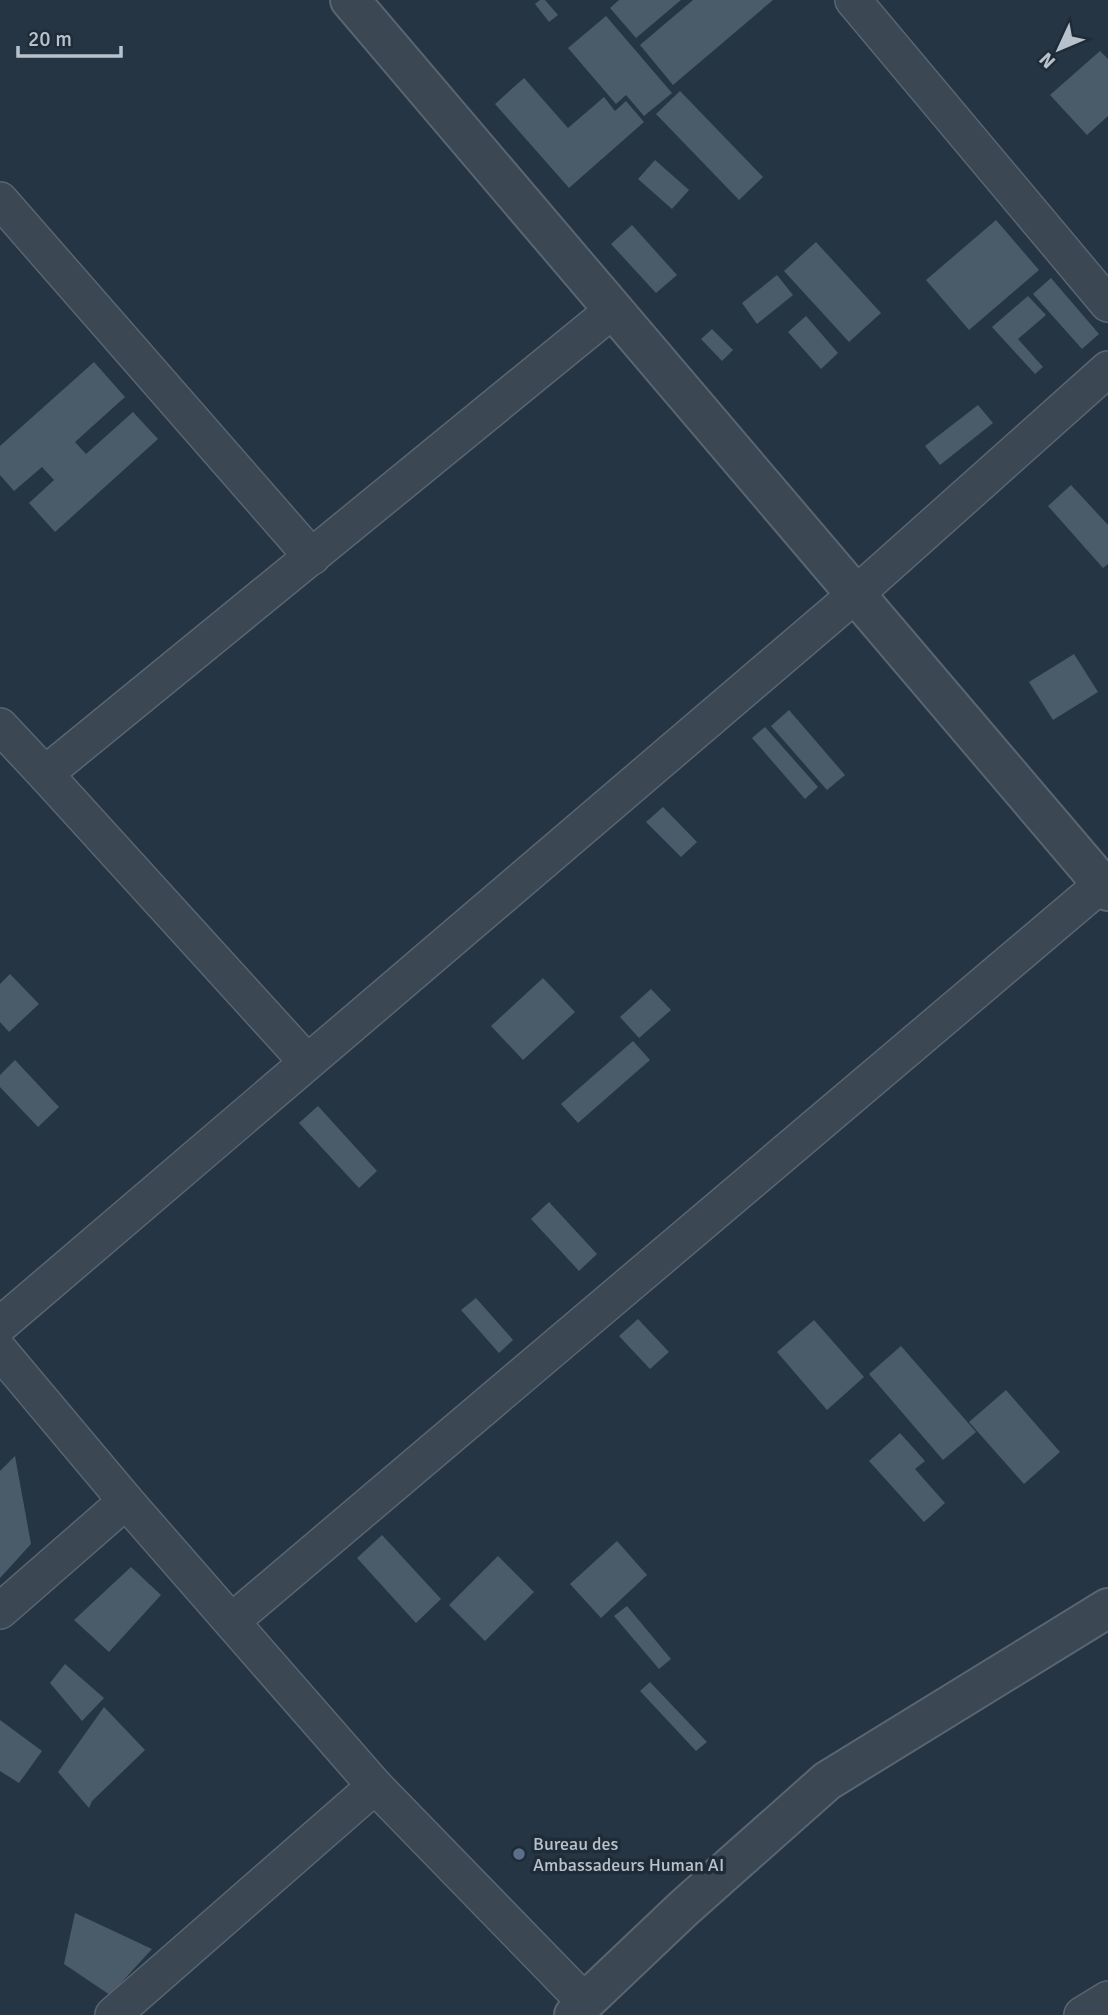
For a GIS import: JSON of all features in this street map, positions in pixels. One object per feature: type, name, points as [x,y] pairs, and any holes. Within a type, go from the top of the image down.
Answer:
[{"type":"street","points":[[232,1621],[1105,887],[350,0]]},
{"type":"street","points":[[852,0],[1108,304]]},
{"type":"street","points":[[0,200],[312,557]]},
{"type":"street","points":[[46,774],[614,310]]},
{"type":"street","points":[[0,1325],[856,594],[1108,369]]},
{"type":"street","points":[[0,726],[307,1062]]},
{"type":"street","points":[[0,1351],[375,1786],[579,2008],[684,1908],[827,1781],[1108,1608]]},
{"type":"street","points":[[0,1611],[127,1501]]},
{"type":"street","points":[[113,2015],[375,1786]]},
{"type":"street","points":[[1082,2015],[1108,1999]]},
{"type":"building","points":[[545,0],[558,15],[549,22],[535,4]]},
{"type":"building","points":[[619,0],[681,0],[636,38],[610,8]]},
{"type":"building","points":[[693,0],[773,0],[673,85],[640,45]]},
{"type":"building","points":[[606,16],[672,93],[644,116],[626,95],[616,104],[568,48]]},
{"type":"building","points":[[1100,51],[1108,59],[1108,116],[1087,135],[1050,95]]},
{"type":"building","points":[[524,78],[568,128],[604,97],[615,111],[626,101],[644,122],[569,188],[495,104]]},
{"type":"building","points":[[680,91],[763,177],[739,200],[656,114]]},
{"type":"building","points":[[655,160],[689,190],[672,209],[638,179]]},
{"type":"building","points":[[996,220],[1039,270],[969,330],[926,280]]},
{"type":"building","points":[[632,225],[677,275],[656,293],[611,244]]},
{"type":"building","points":[[816,242],[881,313],[849,342],[784,271]]},
{"type":"building","points":[[777,275],[793,295],[757,324],[742,303]]},
{"type":"building","points":[[1051,278],[1099,334],[1082,349],[1033,294]]},
{"type":"building","points":[[1028,296],[1046,315],[1018,339],[1043,367],[1035,374],[992,327]]},
{"type":"building","points":[[806,316],[838,353],[821,369],[788,332]]},
{"type":"building","points":[[712,329],[733,350],[722,361],[701,339]]},
{"type":"building","points":[[94,362],[125,397],[75,442],[86,454],[133,412],[158,439],[55,532],[29,503],[54,480],[42,467],[14,491],[0,475],[0,446]]},
{"type":"building","points":[[978,405],[993,423],[940,465],[925,446]]},
{"type":"building","points":[[1071,485],[1108,525],[1108,564],[1103,568],[1048,506]]},
{"type":"building","points":[[1074,654],[1098,692],[1053,720],[1029,682]]},
{"type":"building","points":[[789,710],[845,775],[827,790],[771,726]]},
{"type":"building","points":[[765,727],[818,787],[805,799],[752,738]]},
{"type":"building","points":[[663,807],[697,842],[681,857],[646,822]]},
{"type":"building","points":[[10,974],[39,1004],[9,1032],[0,1022],[0,984]]},
{"type":"building","points":[[543,978],[575,1012],[523,1060],[491,1026]]},
{"type":"building","points":[[651,989],[671,1010],[639,1038],[620,1017]]},
{"type":"building","points":[[633,1041],[650,1060],[578,1123],[561,1104]]},
{"type":"building","points":[[15,1060],[59,1107],[38,1127],[0,1087],[0,1075]]},
{"type":"building","points":[[318,1106],[377,1171],[359,1188],[299,1123]]},
{"type":"building","points":[[549,1202],[597,1254],[579,1271],[531,1219]]},
{"type":"building","points":[[476,1298],[513,1340],[499,1353],[461,1310]]},
{"type":"building","points":[[638,1319],[669,1352],[650,1369],[619,1336]]},
{"type":"building","points":[[814,1320],[864,1377],[827,1410],[777,1352]]},
{"type":"building","points":[[901,1346],[976,1432],[943,1460],[869,1374]]},
{"type":"building","points":[[1006,1390],[1060,1452],[1024,1484],[969,1422]]},
{"type":"building","points":[[900,1433],[925,1461],[915,1469],[945,1503],[924,1522],[869,1461]]},
{"type":"building","points":[[15,1456],[31,1544],[0,1578],[0,1471]]},
{"type":"building","points":[[382,1535],[441,1599],[416,1623],[357,1558]]},
{"type":"building","points":[[617,1541],[647,1575],[601,1618],[570,1584]]},
{"type":"building","points":[[498,1556],[534,1592],[485,1641],[449,1605]]},
{"type":"building","points":[[131,1567],[161,1595],[109,1652],[74,1620]]},
{"type":"building","points":[[627,1606],[671,1659],[659,1669],[614,1616]]},
{"type":"building","points":[[65,1664],[104,1698],[82,1721],[50,1683]]},
{"type":"building","points":[[650,1682],[707,1742],[696,1751],[640,1691]]},
{"type":"building","points":[[104,1707],[145,1750],[92,1801],[89,1808],[58,1772]]},
{"type":"building","points":[[0,1720],[42,1751],[19,1783],[0,1771]]},
{"type":"building","points":[[75,1913],[152,1949],[110,1995],[64,1964]]},
{"type":"place","name":"Bureau des Ambassadeurs Human AI","points":[[519,1854]]}]
